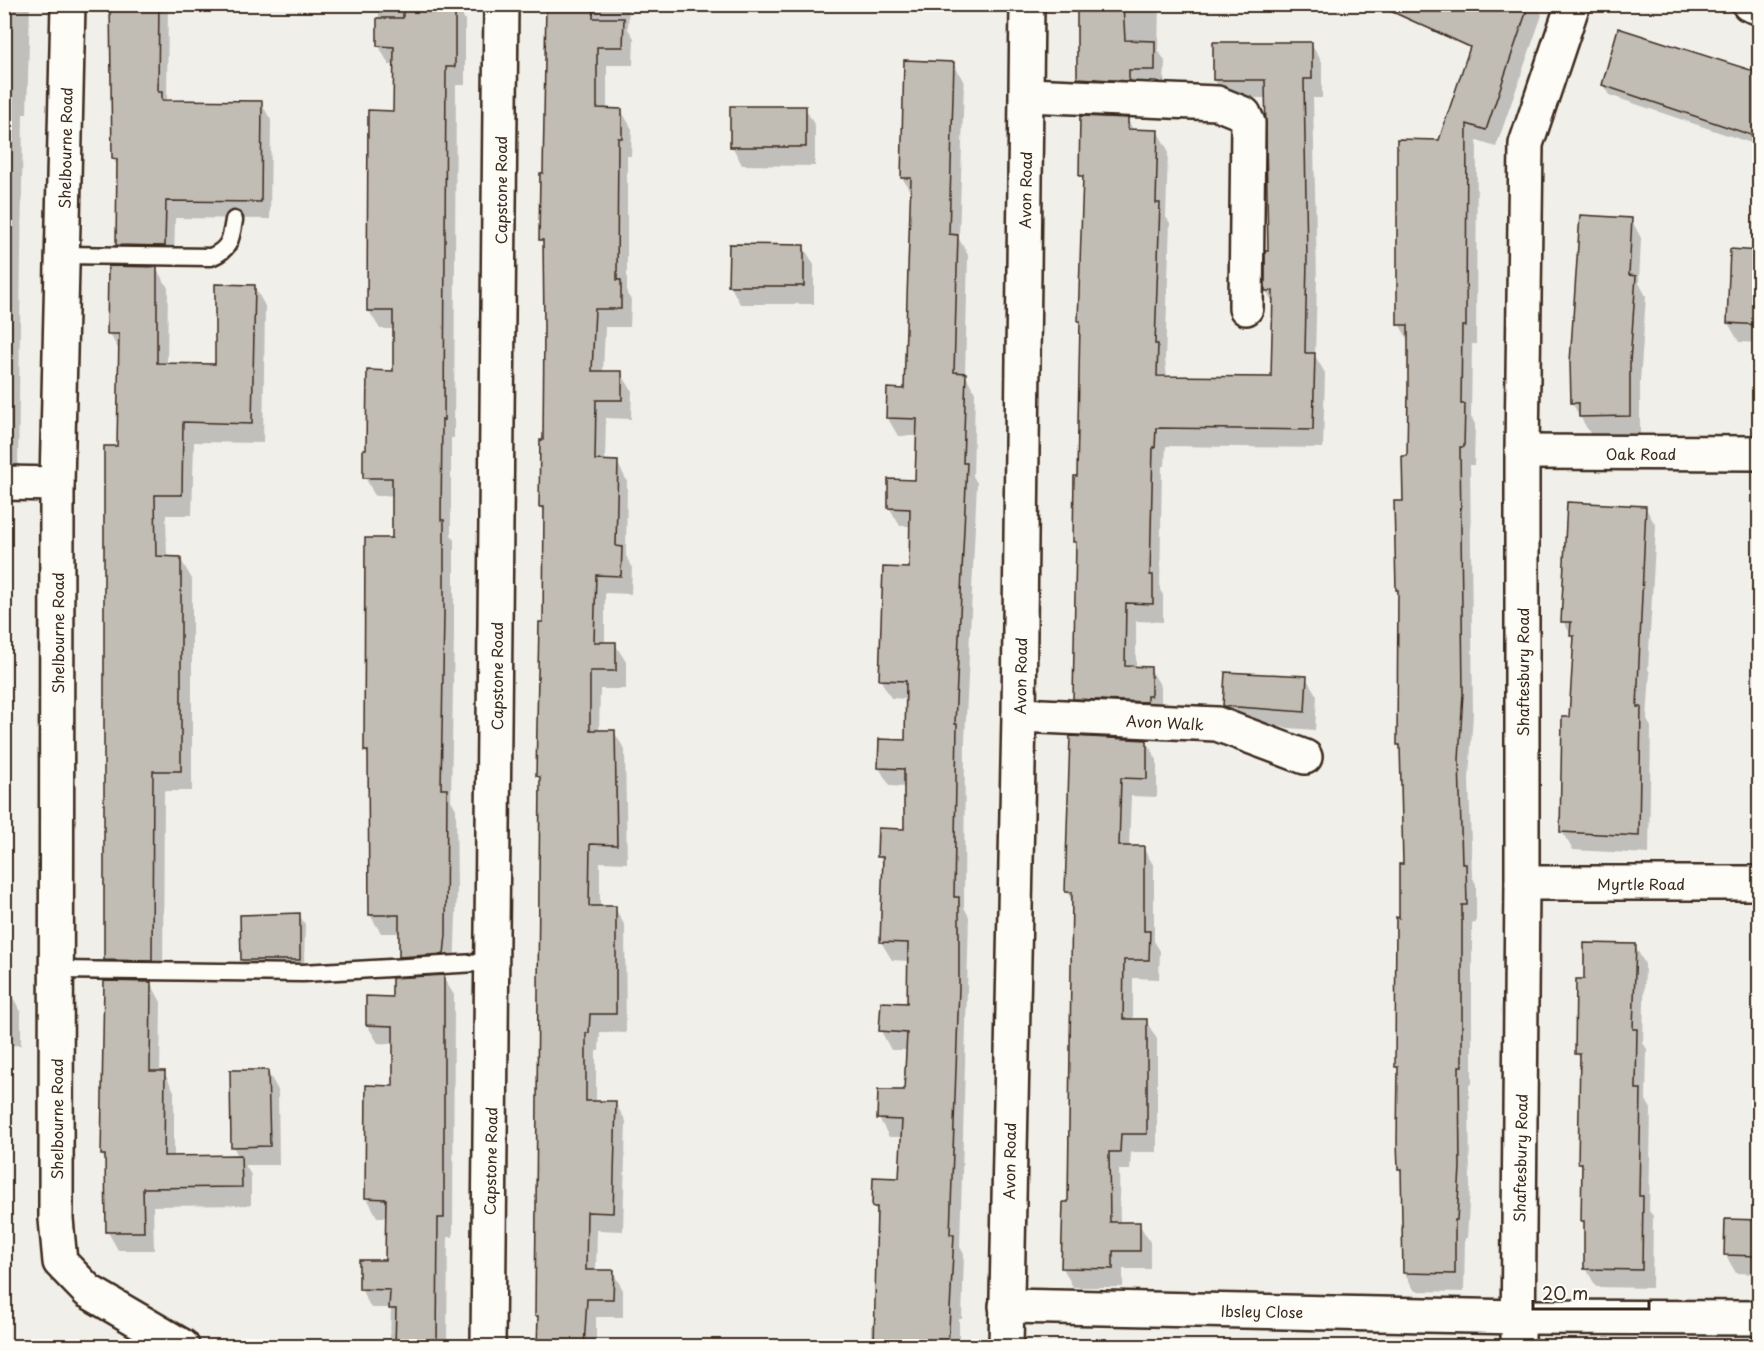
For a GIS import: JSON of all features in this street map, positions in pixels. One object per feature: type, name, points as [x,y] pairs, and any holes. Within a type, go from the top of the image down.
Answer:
[{"type":"street","name":"Shelbourne Road","points":[[68,4],[57,484],[56,1219],[60,1262],[88,1291],[182,1347]]},
{"type":"street","name":"Capstone Road","points":[[488,1347],[494,962],[501,4]]},
{"type":"street","name":"Avon Road","points":[[1006,1347],[1019,715],[1027,4]]},
{"type":"street","name":"Shaftesbury Road","points":[[1518,1332],[1522,883],[1521,452],[1526,144],[1574,4]]},
{"type":"street","points":[[1749,4],[1760,8]]},
{"type":"street","points":[[1027,95],[1217,103],[1244,114],[1248,123],[1246,308]]},
{"type":"street","name":"Oak Road","points":[[1521,452],[1760,453]]},
{"type":"street","points":[[4,483],[57,484]]},
{"type":"street","name":"Avon Walk","points":[[1019,715],[1217,724],[1305,757]]},
{"type":"street","name":"Myrtle Road","points":[[1522,883],[1760,883]]},
{"type":"street","name":"Ibsley Close","points":[[1006,1306],[1518,1332],[1760,1318]]},
{"type":"lane","points":[[62,255],[211,257],[225,251],[231,242],[234,219]]},
{"type":"lane","points":[[56,970],[303,973],[494,962]]},
{"type":"building","points":[[110,4],[159,4],[158,92],[162,92],[162,100],[262,101],[261,202],[166,201],[165,246],[116,245],[117,159],[112,158]]},
{"type":"building","points":[[403,4],[455,4],[455,67],[446,67],[444,420],[442,419],[441,520],[444,520],[444,615],[441,789],[447,789],[446,935],[444,954],[399,957],[399,915],[369,915],[368,751],[364,751],[365,538],[392,538],[392,478],[363,478],[363,449],[366,449],[367,370],[393,371],[393,311],[367,311],[368,110],[393,111],[394,47],[377,46],[377,18],[403,18]]},
{"type":"building","points":[[546,4],[594,4],[593,18],[624,18],[623,47],[597,47],[597,108],[622,109],[622,138],[618,138],[617,280],[621,280],[621,309],[595,309],[592,371],[622,371],[622,400],[596,400],[595,460],[618,461],[616,546],[622,547],[621,576],[596,575],[594,642],[616,642],[616,671],[590,671],[590,730],[615,730],[617,845],[590,844],[589,906],[616,906],[616,1014],[590,1014],[589,1033],[586,1033],[586,1101],[616,1101],[613,1213],[587,1212],[586,1270],[614,1270],[613,1299],[587,1299],[584,1347],[537,1347],[538,1316],[535,1316],[540,777],[536,776],[539,622],[543,622],[544,507],[539,507],[540,440],[543,440],[544,326],[543,240],[539,240],[540,173],[543,173]]},
{"type":"building","points":[[1077,4],[1123,4],[1125,40],[1155,41],[1155,70],[1129,70],[1129,81],[1077,78]]},
{"type":"building","points":[[1375,4],[1529,4],[1486,130],[1467,124],[1466,326],[1462,326],[1461,404],[1465,404],[1464,447],[1460,447],[1463,693],[1459,760],[1462,864],[1466,864],[1467,905],[1462,905],[1462,1066],[1459,1066],[1460,1167],[1457,1220],[1455,1220],[1455,1274],[1403,1273],[1401,1169],[1398,1169],[1397,1142],[1398,1067],[1395,1067],[1396,917],[1399,918],[1399,864],[1403,864],[1400,745],[1397,745],[1398,590],[1396,590],[1394,501],[1403,501],[1402,456],[1407,456],[1408,325],[1397,325],[1397,139],[1439,140],[1470,47]]},
{"type":"building","points":[[1618,28],[1760,73],[1760,138],[1602,85]]},
{"type":"building","points":[[1213,42],[1312,42],[1312,79],[1304,79],[1307,260],[1305,353],[1315,353],[1313,430],[1156,428],[1155,448],[1153,447],[1150,575],[1153,575],[1153,604],[1126,603],[1125,666],[1151,667],[1151,696],[1147,696],[1147,702],[1073,699],[1076,542],[1073,542],[1074,476],[1077,476],[1080,321],[1078,321],[1083,176],[1079,176],[1080,116],[1128,118],[1128,129],[1158,130],[1156,203],[1160,203],[1155,344],[1158,344],[1157,376],[1271,377],[1273,291],[1265,291],[1265,251],[1268,251],[1265,80],[1213,80]]},
{"type":"building","points":[[904,60],[954,62],[949,234],[958,235],[954,372],[966,373],[963,463],[967,463],[955,724],[957,724],[954,897],[959,897],[959,987],[950,1234],[954,1235],[948,1347],[874,1347],[877,1207],[872,1207],[873,1177],[899,1178],[902,1120],[877,1119],[878,1090],[904,1090],[907,1033],[879,1031],[881,1002],[907,1003],[908,943],[880,942],[883,857],[877,857],[878,828],[904,829],[904,769],[878,768],[879,739],[905,740],[906,681],[879,680],[883,567],[909,568],[910,509],[888,508],[888,479],[915,480],[917,419],[886,418],[887,388],[904,389],[911,178],[901,178]]},
{"type":"building","points":[[730,106],[806,106],[806,147],[730,147]]},
{"type":"building","points":[[1580,215],[1632,218],[1629,275],[1636,276],[1630,362],[1630,416],[1579,417],[1579,403],[1571,403],[1570,362]]},
{"type":"building","points":[[729,244],[804,245],[804,286],[728,286]]},
{"type":"building","points":[[1730,249],[1760,251],[1760,325],[1727,323]]},
{"type":"building","points":[[108,266],[157,267],[157,363],[215,364],[215,284],[255,285],[252,424],[183,422],[182,495],[155,495],[156,556],[181,557],[181,771],[153,771],[152,961],[104,960],[104,446],[117,446],[119,334],[107,334]]},
{"type":"building","points":[[1567,502],[1646,506],[1637,707],[1641,707],[1639,836],[1560,832],[1562,717],[1569,717],[1574,636],[1570,636],[1571,622],[1561,622]]},
{"type":"building","points":[[1225,672],[1307,676],[1305,712],[1223,706]]},
{"type":"building","points":[[1070,736],[1147,740],[1147,779],[1121,778],[1119,846],[1144,846],[1144,931],[1150,931],[1149,960],[1124,960],[1123,1019],[1147,1019],[1147,1134],[1121,1134],[1120,1152],[1109,1152],[1110,1222],[1140,1222],[1140,1251],[1113,1251],[1113,1269],[1061,1268],[1063,1202],[1068,1202],[1072,892],[1065,892]]},
{"type":"building","points":[[300,913],[300,960],[241,960],[240,915]]},
{"type":"building","points":[[1584,943],[1636,944],[1633,1029],[1637,1029],[1636,1089],[1641,1089],[1639,1196],[1643,1196],[1642,1270],[1584,1269],[1584,1221],[1581,1221],[1582,1163],[1578,1163],[1580,1054],[1575,1054],[1576,979],[1584,979]]},
{"type":"building","points":[[444,975],[444,1218],[438,1218],[437,1347],[395,1347],[396,1309],[389,1309],[390,1290],[359,1289],[359,1260],[385,1260],[386,1199],[365,1198],[366,1085],[393,1086],[393,1026],[366,1025],[366,996],[392,997],[392,978]]},
{"type":"building","points":[[104,981],[151,982],[150,1071],[165,1071],[164,1156],[241,1155],[242,1187],[143,1188],[144,1232],[106,1232],[105,1155],[101,1155]]},
{"type":"building","points":[[230,1070],[268,1070],[270,1146],[231,1147]]},
{"type":"building","points":[[1725,1219],[1760,1220],[1760,1256],[1724,1255]]}]
